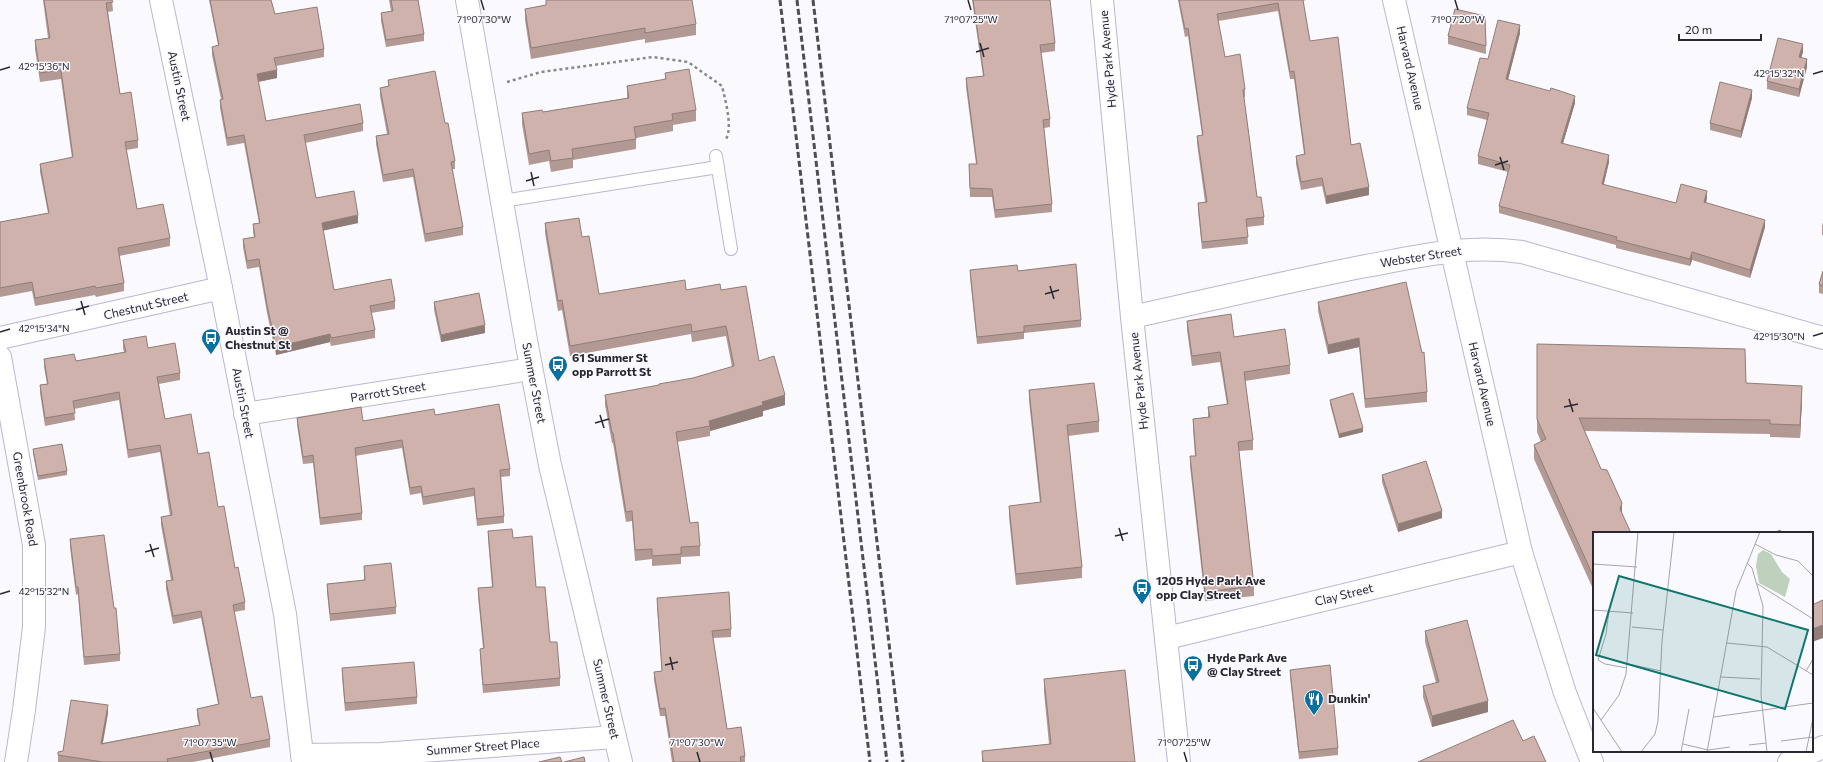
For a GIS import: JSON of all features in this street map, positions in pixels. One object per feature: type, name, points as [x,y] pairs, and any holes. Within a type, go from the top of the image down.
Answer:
[{"type":"street","name":"Austin Street","points":[[161,0],[221,288],[284,614],[303,759]]},
{"type":"street","name":"Summer Street","points":[[467,0],[531,369],[550,465],[621,762]]},
{"type":"street","name":"Hyde Park Avenue","points":[[1102,0],[1132,317],[1179,762]]},
{"type":"street","name":"Harvard Avenue","points":[[1394,0],[1521,552],[1565,693],[1592,762]]},
{"type":"street","name":"Webster Street","points":[[1132,317],[1328,273],[1451,250],[1503,249],[1522,252],[1823,338]]},
{"type":"street","name":"Chestnut Street","points":[[0,338],[221,288]]},
{"type":"street","name":"Greenbrook Road","points":[[0,357],[34,545],[34,627],[16,762]]},
{"type":"street","name":"Parrott Street","points":[[245,414],[531,369]]},
{"type":"street","name":"Clay Street","points":[[1167,638],[1521,552]]},
{"type":"street","name":"Summer Street Place","points":[[303,759],[615,737]]},
{"type":"street","points":[[1813,751],[1823,747]]},
{"type":"street","points":[[1789,762],[1812,752]]},
{"type":"lane","points":[[502,201],[717,161],[731,249]]},
{"type":"path","points":[[501,84],[541,72],[653,57],[688,62],[722,86],[727,108],[729,134],[717,161]]},
{"type":"building","points":[[44,0],[112,0],[113,2],[106,3],[120,94],[131,92],[138,140],[125,142],[137,209],[163,204],[170,238],[118,248],[124,283],[96,288],[95,286],[35,298],[32,282],[0,288],[0,222],[49,213],[40,164],[73,157],[61,70],[40,73],[35,40],[50,38]]},
{"type":"building","points":[[210,0],[271,0],[275,14],[317,7],[324,49],[274,58],[277,70],[257,74],[266,121],[360,104],[363,123],[304,135],[316,198],[354,191],[358,215],[322,223],[334,290],[391,279],[395,301],[370,306],[375,330],[331,338],[330,334],[276,347],[259,259],[247,261],[243,239],[255,237],[253,224],[260,223],[244,135],[227,138],[220,100],[223,99],[212,47],[219,45]]},
{"type":"building","points":[[391,0],[418,0],[424,34],[386,40],[381,13],[393,11]]},
{"type":"building","points":[[546,0],[692,0],[696,24],[645,33],[645,28],[531,48],[525,9],[546,5]]},
{"type":"building","points":[[973,0],[1050,0],[1055,43],[1040,45],[1050,119],[1043,120],[1052,204],[995,210],[992,189],[970,188],[969,164],[977,164],[966,78],[984,76]]},
{"type":"building","points":[[1179,0],[1303,0],[1310,41],[1338,37],[1351,145],[1360,143],[1369,187],[1326,196],[1322,178],[1301,182],[1296,156],[1305,154],[1294,71],[1290,72],[1278,3],[1217,14],[1225,57],[1240,54],[1245,89],[1243,90],[1257,197],[1261,197],[1264,217],[1246,219],[1248,237],[1202,242],[1198,203],[1207,202],[1197,136],[1203,135],[1188,28],[1185,29]]},
{"type":"building","points":[[1455,9],[1485,16],[1486,46],[1448,36]]},
{"type":"building","points":[[1498,20],[1520,25],[1506,79],[1550,91],[1551,88],[1575,96],[1561,143],[1609,155],[1602,184],[1676,203],[1681,184],[1707,191],[1704,202],[1765,220],[1750,270],[1692,252],[1690,259],[1616,240],[1617,237],[1499,206],[1510,165],[1478,156],[1489,113],[1467,108],[1480,58],[1488,59]]},
{"type":"building","points":[[1778,38],[1803,44],[1799,57],[1807,59],[1799,89],[1767,81]]},
{"type":"building","points":[[689,69],[696,110],[672,114],[673,120],[634,127],[636,139],[572,149],[573,158],[551,161],[549,150],[529,154],[522,113],[542,110],[543,112],[629,98],[627,86],[666,79],[665,73]]},
{"type":"building","points":[[435,71],[445,123],[448,123],[455,161],[451,162],[463,227],[425,234],[413,169],[383,175],[376,136],[389,134],[380,88],[389,86],[388,80]]},
{"type":"building","points":[[1720,82],[1752,90],[1741,131],[1710,123]]},
{"type":"building","points":[[579,218],[582,237],[589,236],[599,294],[685,280],[686,290],[720,284],[721,290],[746,286],[759,361],[774,356],[785,395],[762,402],[763,405],[709,421],[710,426],[676,432],[690,523],[698,522],[700,546],[681,547],[681,554],[652,556],[652,549],[635,550],[632,511],[626,512],[605,395],[693,378],[734,366],[726,326],[692,332],[691,324],[570,346],[562,300],[558,301],[545,223]]},
{"type":"building","points":[[1076,264],[1081,320],[1024,326],[1024,332],[977,337],[970,270],[1017,265],[1018,271]]},
{"type":"building","points":[[1823,271],[1823,286],[1819,284]]},
{"type":"building","points":[[1406,282],[1422,353],[1424,352],[1427,392],[1365,399],[1359,338],[1328,345],[1318,302]]},
{"type":"building","points":[[479,293],[485,325],[441,335],[434,302]]},
{"type":"building","points":[[1231,314],[1234,337],[1285,329],[1290,365],[1244,372],[1253,440],[1238,442],[1254,586],[1205,592],[1190,456],[1196,456],[1193,419],[1210,417],[1208,407],[1228,404],[1220,352],[1192,356],[1187,321]]},
{"type":"building","points":[[146,336],[148,348],[175,343],[180,373],[157,377],[165,419],[191,414],[198,454],[209,452],[218,507],[224,506],[235,568],[238,567],[245,602],[233,605],[251,698],[262,696],[270,739],[167,759],[168,762],[103,762],[58,755],[58,752],[63,751],[71,700],[108,705],[101,744],[200,725],[197,709],[219,704],[201,611],[173,616],[166,581],[173,580],[161,517],[172,515],[160,445],[128,450],[119,392],[73,401],[75,413],[45,418],[40,385],[48,384],[44,359],[74,354],[76,361],[126,352],[123,340]]},
{"type":"building","points":[[1537,344],[1745,349],[1746,383],[1802,386],[1800,425],[1770,424],[1770,420],[1579,418],[1601,469],[1607,470],[1622,503],[1620,509],[1631,532],[1593,532],[1593,576],[1534,445],[1546,439],[1537,419]]},
{"type":"building","points":[[1094,383],[1099,421],[1067,425],[1082,567],[1016,574],[1009,506],[1041,502],[1029,390]]},
{"type":"building","points":[[1353,393],[1363,428],[1339,434],[1330,400]]},
{"type":"building","points":[[499,404],[510,469],[500,470],[504,516],[477,519],[474,488],[423,497],[421,486],[410,488],[402,440],[355,448],[362,513],[320,518],[313,455],[303,457],[297,418],[361,407],[363,421],[434,409],[435,415]]},
{"type":"building","points":[[62,444],[67,471],[38,476],[33,449]]},
{"type":"building","points":[[1426,461],[1442,511],[1398,524],[1382,475]]},
{"type":"building","points":[[512,529],[513,538],[532,536],[536,587],[545,587],[550,642],[557,642],[560,678],[483,685],[480,649],[484,648],[478,588],[493,587],[488,531]]},
{"type":"building","points":[[104,535],[114,608],[116,608],[120,654],[84,657],[78,587],[76,587],[70,539]]},
{"type":"building","points":[[391,563],[396,607],[330,614],[327,584],[365,580],[364,566]]},
{"type":"building","points":[[729,592],[731,629],[712,631],[727,729],[741,727],[745,756],[740,757],[741,762],[674,762],[665,708],[660,709],[654,672],[662,671],[657,598]]},
{"type":"building","points":[[1823,600],[1823,625],[1813,629],[1813,605]]},
{"type":"building","points":[[1467,620],[1488,701],[1432,716],[1423,686],[1439,682],[1425,631]]},
{"type":"building","points":[[414,662],[417,697],[345,703],[342,668]]},
{"type":"building","name":"Dunkin'","points":[[1330,665],[1338,748],[1299,752],[1290,670]]},
{"type":"building","points":[[1125,670],[1135,762],[983,762],[982,751],[1051,744],[1044,679]]},
{"type":"building","points":[[1513,720],[1523,741],[1534,736],[1546,762],[1418,762]]},
{"type":"building","points":[[560,757],[562,762],[539,762]]},
{"type":"building","points":[[584,757],[585,762],[564,762]]},
{"type":"railway","points":[[780,0],[870,762]]},
{"type":"railway","points":[[797,0],[887,762]]},
{"type":"railway","points":[[813,0],[903,762]]},
{"type":"place","name":"Austin St @ Chestnut St","points":[[211,355]]},
{"type":"place","name":"61 Summer St opp Parrott St","points":[[558,382]]},
{"type":"place","name":"1205 Hyde Park Ave opp Clay Street","points":[[1142,605]]},
{"type":"place","name":"Hyde Park Ave @ Clay Street","points":[[1193,682]]},
{"type":"place","name":"Dunkin'","points":[[1314,716]]}]
